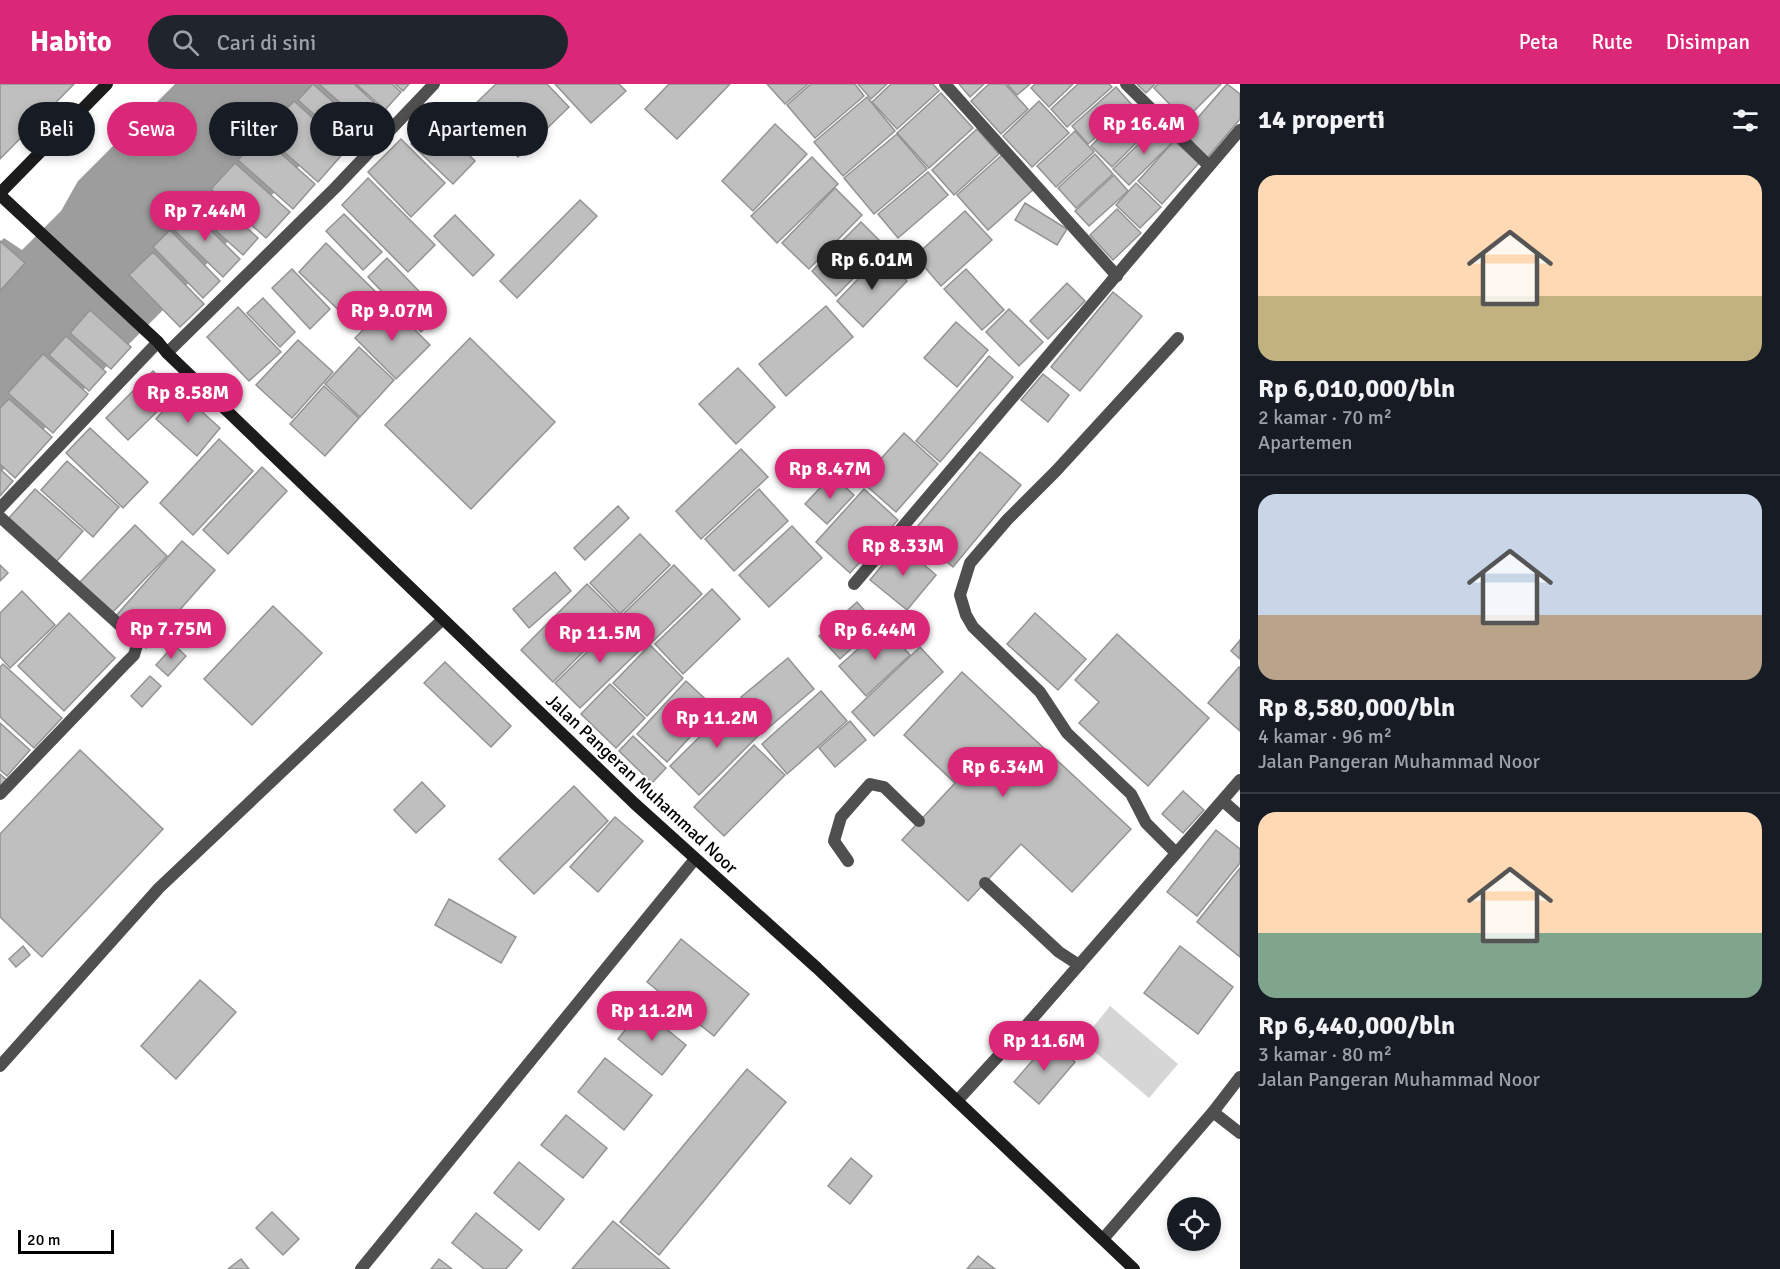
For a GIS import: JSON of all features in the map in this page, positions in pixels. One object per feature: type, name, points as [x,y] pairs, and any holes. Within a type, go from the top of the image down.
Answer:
[{"type":"main road","points":[[0,194],[107,84]]},
{"type":"main road","name":"Jalan Pangeran Muhammad Noor","points":[[0,194],[155,339],[442,620],[695,859],[817,969],[1134,1269]]},
{"type":"street","points":[[167,353],[335,188],[434,84]]},
{"type":"street","points":[[945,84],[1117,276]]},
{"type":"street","points":[[1126,84],[1209,166]]},
{"type":"street","points":[[854,584],[1240,130]]},
{"type":"street","points":[[1176,853],[1146,823],[1131,794],[1067,733],[1040,692],[974,627],[966,615],[960,595],[970,563],[1007,520],[1178,338]]},
{"type":"street","points":[[0,508],[155,339]]},
{"type":"street","points":[[0,517],[135,639],[137,645],[134,655],[0,794]]},
{"type":"street","points":[[0,1066],[159,888],[442,620]]},
{"type":"street","points":[[957,1101],[1240,780]]},
{"type":"street","points":[[848,861],[834,841],[841,817],[870,784],[884,787],[919,822]]},
{"type":"street","points":[[1223,801],[1240,816]]},
{"type":"street","points":[[361,1269],[695,859]]},
{"type":"street","points":[[985,883],[1059,952],[1079,965]]},
{"type":"street","points":[[1103,1239],[1213,1112],[1240,1077]]},
{"type":"street","points":[[1213,1112],[1240,1133]]},
{"type":"shaded area","points":[[175,84],[377,84],[360,102],[310,102],[310,155],[163,310],[0,473],[0,242],[4,238],[22,250],[61,211],[78,181],[107,152],[107,156],[197,156],[197,102],[157,102]]},
{"type":"shaded area","points":[[1110,1006],[1178,1064],[1149,1098],[1082,1041]]},
{"type":"building","points":[[0,84],[74,84],[56,102],[18,102],[18,141],[0,159]]},
{"type":"building","points":[[313,84],[333,102],[310,102],[310,111],[298,100]]},
{"type":"building","points":[[319,84],[354,84],[374,102],[339,102]]},
{"type":"building","points":[[356,84],[392,84],[401,92],[392,102],[376,102]]},
{"type":"building","points":[[395,84],[409,84],[403,91]]},
{"type":"building","points":[[496,84],[547,84],[569,107],[548,128],[548,102],[477,102]]},
{"type":"building","points":[[555,84],[619,84],[626,91],[591,123]]},
{"type":"building","points":[[669,84],[730,84],[677,139],[645,109]]},
{"type":"building","points":[[767,84],[808,84],[785,104]]},
{"type":"building","points":[[811,84],[855,84],[864,96],[815,138],[787,105]]},
{"type":"building","points":[[858,84],[887,84],[871,99]]},
{"type":"building","points":[[891,84],[933,84],[939,91],[897,129],[872,102]]},
{"type":"building","points":[[959,84],[984,84],[970,97]]},
{"type":"building","points":[[989,84],[1005,84],[1028,109],[1001,134],[971,101]]},
{"type":"building","points":[[1007,84],[1030,84],[1017,95]]},
{"type":"building","points":[[1035,84],[1073,84],[1049,107],[1031,88]]},
{"type":"building","points":[[1078,84],[1109,84],[1112,87],[1067,127],[1051,109]]},
{"type":"building","points":[[1137,84],[1155,84],[1146,93]]},
{"type":"building","points":[[1158,84],[1221,84],[1185,120],[1154,88]]},
{"type":"building","points":[[1227,84],[1240,94],[1240,119],[1207,158],[1182,136]]},
{"type":"building","points":[[1116,87],[1132,105],[1088,144],[1072,126]]},
{"type":"building","points":[[941,93],[973,128],[929,168],[897,133]]},
{"type":"building","points":[[867,97],[895,131],[843,176],[814,142]]},
{"type":"building","points":[[1039,101],[1069,133],[1032,167],[1003,136]]},
{"type":"building","points":[[298,105],[310,115],[310,156],[341,156],[318,182],[289,156],[298,156]]},
{"type":"building","points":[[1131,106],[1152,127],[1112,167],[1091,146]]},
{"type":"building","points":[[775,124],[807,154],[753,211],[722,181]]},
{"type":"building","points":[[1158,125],[1174,141],[1129,185],[1113,169]]},
{"type":"building","points":[[977,129],[999,154],[954,195],[932,170]]},
{"type":"building","points":[[1075,131],[1094,152],[1056,187],[1037,166]]},
{"type":"building","points":[[897,134],[927,169],[874,214],[844,178]]},
{"type":"building","points":[[401,139],[407,145],[407,156],[418,156],[445,183],[411,217],[368,172],[384,156],[395,156],[395,145]]},
{"type":"building","points":[[1174,141],[1199,163],[1162,204],[1138,181]]},
{"type":"building","points":[[1003,154],[1034,189],[988,230],[957,195]]},
{"type":"building","points":[[1095,154],[1113,174],[1076,208],[1058,188]]},
{"type":"building","points":[[242,156],[284,156],[315,184],[293,209],[238,160]]},
{"type":"building","points":[[424,156],[470,156],[475,161],[453,184]]},
{"type":"building","points":[[812,157],[838,184],[777,243],[751,216]]},
{"type":"building","points":[[235,163],[290,212],[266,238],[211,189]]},
{"type":"building","points":[[928,172],[948,195],[898,238],[878,214]]},
{"type":"building","points":[[1114,175],[1128,191],[1089,226],[1075,211]]},
{"type":"building","points":[[368,178],[435,245],[408,272],[342,205]]},
{"type":"building","points":[[1136,183],[1161,207],[1140,228],[1116,205]]},
{"type":"building","points":[[835,188],[862,215],[809,269],[782,243]]},
{"type":"building","points":[[206,191],[258,238],[243,255],[191,208]]},
{"type":"building","points":[[580,200],[597,216],[517,298],[500,281]]},
{"type":"building","points":[[1025,203],[1067,229],[1057,245],[1015,220]]},
{"type":"building","points":[[187,207],[240,259],[223,277],[169,225]]},
{"type":"building","points":[[1117,209],[1141,233],[1113,260],[1090,235]]},
{"type":"building","points":[[965,211],[992,240],[941,286],[915,256]]},
{"type":"building","points":[[344,214],[382,252],[363,270],[326,231]]},
{"type":"building","points":[[455,215],[494,255],[473,276],[434,236]]},
{"type":"building","points":[[861,222],[885,246],[836,296],[812,271]]},
{"type":"building","points":[[170,230],[220,281],[203,298],[153,247]]},
{"type":"building","points":[[0,241],[25,263],[0,291]]},
{"type":"building","points":[[326,243],[380,296],[353,324],[299,272]]},
{"type":"building","points":[[153,252],[204,304],[180,327],[129,275]]},
{"type":"building","points":[[881,255],[907,281],[863,327],[837,301]]},
{"type":"building","points":[[387,258],[440,313],[421,332],[368,277]]},
{"type":"building","points":[[292,269],[330,309],[310,329],[272,288]]},
{"type":"building","points":[[966,269],[1004,310],[982,330],[944,289]]},
{"type":"building","points":[[1067,283],[1085,301],[1048,339],[1030,321]]},
{"type":"building","points":[[1113,292],[1142,316],[1080,391],[1051,367]]},
{"type":"building","points":[[263,298],[295,332],[280,347],[247,313]]},
{"type":"building","points":[[389,304],[430,345],[396,379],[355,338]]},
{"type":"building","points":[[826,306],[853,337],[786,396],[759,364]]},
{"type":"building","points":[[238,307],[281,352],[249,381],[207,337]]},
{"type":"building","points":[[1009,309],[1043,342],[1019,366],[986,332]]},
{"type":"building","points":[[90,310],[131,347],[111,369],[70,333]]},
{"type":"building","points":[[956,322],[988,350],[957,387],[924,358]]},
{"type":"building","points":[[66,336],[106,372],[89,391],[49,355]]},
{"type":"building","points":[[470,338],[555,422],[471,509],[385,425]]},
{"type":"building","points":[[298,340],[333,372],[292,418],[256,385]]},
{"type":"building","points":[[359,347],[394,380],[360,417],[325,384]]},
{"type":"building","points":[[43,354],[88,394],[53,433],[8,393]]},
{"type":"building","points":[[989,356],[1013,377],[940,462],[916,441]]},
{"type":"building","points":[[738,368],[775,407],[736,444],[699,404]]},
{"type":"building","points":[[153,371],[175,394],[128,440],[106,418]]},
{"type":"building","points":[[1043,374],[1069,395],[1048,422],[1021,400]]},
{"type":"building","points":[[324,386],[359,418],[325,456],[290,424]]},
{"type":"building","points":[[180,392],[220,428],[197,456],[156,419]]},
{"type":"building","points":[[9,399],[52,437],[15,478],[0,464],[0,408]]},
{"type":"building","points":[[90,428],[148,482],[123,508],[66,453]]},
{"type":"building","points":[[904,433],[938,464],[896,512],[861,481]]},
{"type":"building","points":[[219,439],[253,471],[193,535],[160,503]]},
{"type":"building","points":[[741,449],[768,477],[701,539],[676,511]]},
{"type":"building","points":[[980,452],[1021,485],[953,567],[912,533]]},
{"type":"building","points":[[67,461],[119,507],[93,537],[41,490]]},
{"type":"building","points":[[262,467],[287,491],[228,554],[203,530]]},
{"type":"building","points":[[0,469],[13,481],[0,496]]},
{"type":"building","points":[[832,475],[854,495],[827,524],[805,504]]},
{"type":"building","points":[[35,489],[83,531],[56,562],[8,519]]},
{"type":"building","points":[[759,489],[788,521],[734,571],[705,539]]},
{"type":"building","points":[[864,489],[898,520],[850,573],[816,542]]},
{"type":"building","points":[[618,506],[629,518],[585,560],[574,548]]},
{"type":"building","points":[[135,525],[167,556],[111,614],[79,583]]},
{"type":"building","points":[[792,526],[822,558],[769,607],[739,575]]},
{"type":"building","points":[[640,534],[670,565],[620,614],[590,583]]},
{"type":"building","points":[[182,541],[215,570],[146,648],[114,618]]},
{"type":"building","points":[[900,544],[936,575],[907,610],[870,580]]},
{"type":"building","points":[[0,565],[8,573],[0,581]]},
{"type":"building","points":[[674,565],[702,594],[649,645],[622,615]]},
{"type":"building","points":[[555,572],[571,591],[529,628],[513,609]]},
{"type":"building","points":[[587,584],[619,616],[553,682],[521,650]]},
{"type":"building","points":[[712,589],[740,619],[683,674],[655,644]]},
{"type":"building","points":[[22,591],[55,625],[10,668],[0,657],[0,613]]},
{"type":"building","points":[[857,602],[877,625],[840,659],[819,636]]},
{"type":"building","points":[[273,606],[322,653],[252,725],[204,679]]},
{"type":"building","points":[[69,613],[115,658],[64,711],[18,666]]},
{"type":"building","points":[[1035,613],[1086,659],[1058,690],[1007,644]]},
{"type":"building","points":[[619,621],[644,646],[580,708],[555,683]]},
{"type":"building","points":[[884,626],[910,655],[866,696],[839,666]]},
{"type":"building","points":[[1117,634],[1209,718],[1148,786],[1079,723],[1099,702],[1075,680]]},
{"type":"building","points":[[1240,640],[1240,659],[1231,651]]},
{"type":"building","points":[[174,645],[186,656],[168,676],[156,665]]},
{"type":"building","points":[[650,645],[683,678],[647,716],[613,683]]},
{"type":"building","points":[[920,647],[943,672],[874,736],[852,712]]},
{"type":"building","points":[[788,658],[814,689],[767,729],[741,697]]},
{"type":"building","points":[[445,662],[511,726],[491,747],[424,683]]},
{"type":"building","points":[[3,664],[62,718],[34,748],[0,717],[0,667]]},
{"type":"building","points":[[1240,667],[1240,731],[1208,703]]},
{"type":"building","points":[[962,672],[1131,829],[1072,892],[1021,844],[968,901],[902,840],[955,783],[904,735]]},
{"type":"building","points":[[150,676],[161,686],[142,707],[131,696]]},
{"type":"building","points":[[686,681],[716,709],[667,762],[637,734]]},
{"type":"building","points":[[610,684],[645,718],[616,748],[581,714]]},
{"type":"building","points":[[821,691],[847,721],[787,774],[762,744]]},
{"type":"building","points":[[735,702],[763,731],[699,795],[670,766]]},
{"type":"building","points":[[850,721],[866,740],[835,767],[819,748]]},
{"type":"building","points":[[0,723],[30,750],[7,776],[0,770]]},
{"type":"building","points":[[633,736],[666,768],[652,783],[619,751]]},
{"type":"building","points":[[754,745],[785,775],[724,836],[694,807]]},
{"type":"building","points":[[80,750],[163,829],[42,957],[0,917],[0,834]]},
{"type":"building","points":[[0,774],[9,782],[0,792]]},
{"type":"building","points":[[422,782],[445,806],[416,833],[394,810]]},
{"type":"building","points":[[574,786],[608,821],[534,894],[499,859]]},
{"type":"building","points":[[1183,791],[1204,810],[1183,833],[1162,814]]},
{"type":"building","points":[[615,817],[643,841],[598,892],[570,867]]},
{"type":"building","points":[[1216,830],[1240,849],[1240,863],[1197,916],[1167,892]]},
{"type":"building","points":[[1240,868],[1240,957],[1197,922]]},
{"type":"building","points":[[449,899],[516,937],[501,963],[435,925]]},
{"type":"building","points":[[681,939],[749,994],[714,1036],[647,982]]},
{"type":"building","points":[[23,946],[30,955],[16,967],[9,959]]},
{"type":"building","points":[[1180,946],[1233,987],[1198,1034],[1144,993]]},
{"type":"building","points":[[200,980],[236,1012],[176,1079],[141,1046]]},
{"type":"building","points":[[642,1009],[686,1045],[662,1075],[618,1039]]},
{"type":"building","points":[[1050,1040],[1075,1062],[1039,1104],[1014,1082]]},
{"type":"building","points":[[605,1058],[652,1095],[624,1130],[578,1092]]},
{"type":"building","points":[[747,1069],[786,1102],[659,1255],[620,1222]]},
{"type":"building","points":[[566,1115],[607,1148],[583,1178],[541,1145]]},
{"type":"building","points":[[851,1158],[872,1176],[850,1204],[828,1186]]},
{"type":"building","points":[[519,1162],[564,1199],[539,1230],[494,1193]]},
{"type":"building","points":[[272,1212],[299,1239],[283,1255],[256,1228]]},
{"type":"building","points":[[476,1213],[522,1250],[506,1269],[484,1269],[452,1243]]},
{"type":"building","points":[[613,1221],[670,1269],[572,1269]]},
{"type":"building","points":[[978,1256],[995,1269],[967,1269]]},
{"type":"building","points":[[241,1259],[249,1269],[228,1269]]},
{"type":"building","points":[[439,1259],[452,1269],[431,1269]]}]
